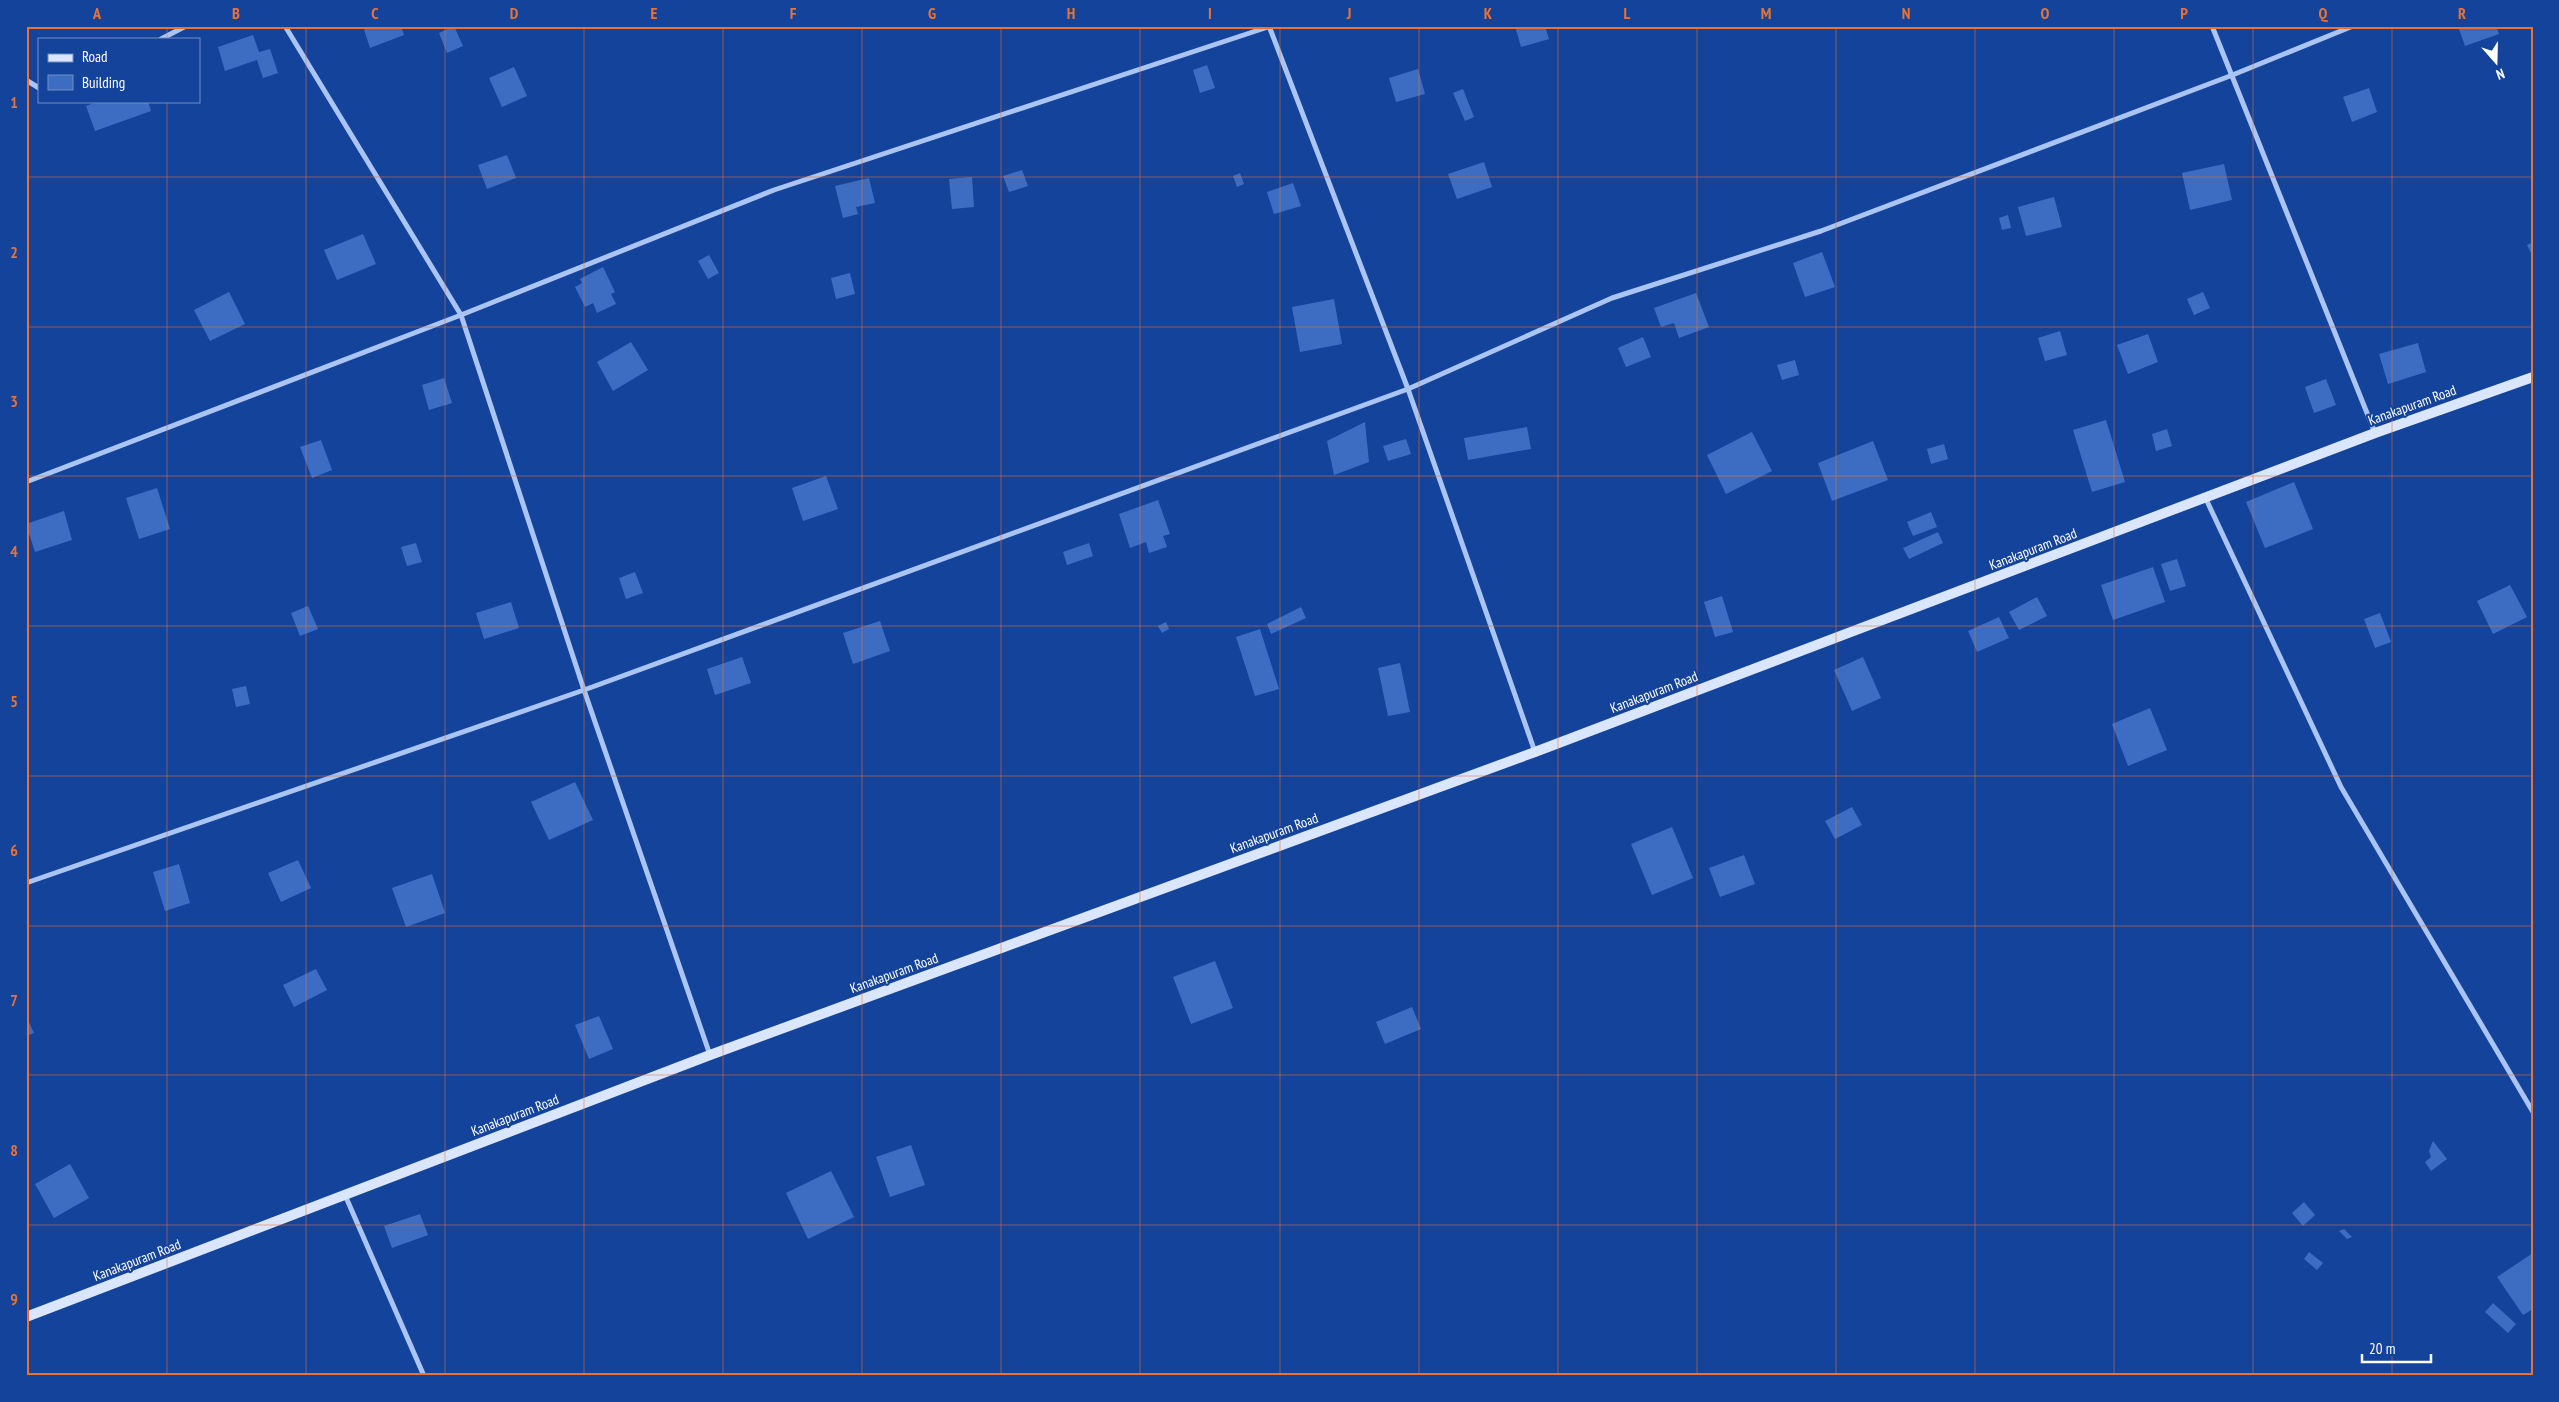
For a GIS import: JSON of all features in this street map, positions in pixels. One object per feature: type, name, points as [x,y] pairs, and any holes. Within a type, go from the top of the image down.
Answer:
[{"type":"street","points":[[163,38],[186,26]]},
{"type":"street","points":[[285,26],[461,316],[584,690],[710,1055]]},
{"type":"street","points":[[26,482],[461,316],[774,190],[1270,26],[1408,389],[1535,752]]},
{"type":"street","points":[[2212,26],[2230,76],[2375,432]]},
{"type":"street","points":[[26,883],[584,690],[1408,389],[1612,298],[1820,231],[2230,76],[2353,26]]},
{"type":"street","points":[[26,80],[38,87]]},
{"type":"street","name":"Kanakapuram Road","points":[[26,1317],[710,1055],[1535,752],[2206,499],[2375,432],[2533,377]]},
{"type":"street","points":[[2206,499],[2341,787],[2533,1112]]},
{"type":"street","points":[[345,1195],[424,1376]]},
{"type":"building","points":[[363,26],[401,26],[404,35],[370,48]]},
{"type":"building","points":[[454,26],[463,46],[447,53],[439,33]]},
{"type":"building","points":[[1515,26],[1545,26],[1549,39],[1521,47]]},
{"type":"building","points":[[2458,26],[2496,26],[2499,34],[2465,46]]},
{"type":"building","points":[[253,35],[259,52],[270,49],[278,73],[263,78],[257,60],[225,71],[218,47]]},
{"type":"building","points":[[1207,65],[1215,88],[1200,93],[1193,70]]},
{"type":"building","points":[[514,67],[527,96],[502,107],[489,78]]},
{"type":"building","points":[[1418,69],[1425,94],[1396,102],[1389,78]]},
{"type":"building","points":[[2369,88],[2377,112],[2352,122],[2343,97]]},
{"type":"building","points":[[1463,89],[1474,117],[1465,121],[1453,93]]},
{"type":"building","points":[[96,102],[148,102],[151,111],[95,131],[86,106]]},
{"type":"building","points":[[507,155],[516,178],[487,189],[478,165]]},
{"type":"building","points":[[1484,162],[1492,187],[1457,199],[1448,174]]},
{"type":"building","points":[[2224,164],[2232,200],[2190,210],[2182,173]]},
{"type":"building","points":[[1022,170],[1028,186],[1009,192],[1003,176]]},
{"type":"building","points":[[1240,173],[1244,184],[1237,187],[1233,176]]},
{"type":"building","points":[[972,177],[974,207],[952,209],[949,179]]},
{"type":"building","points":[[869,178],[875,203],[856,207],[858,214],[843,218],[835,186]]},
{"type":"building","points":[[1293,183],[1301,206],[1274,214],[1267,192]]},
{"type":"building","points":[[2054,197],[2062,227],[2026,236],[2018,207]]},
{"type":"building","points":[[2008,215],[2011,228],[2002,230],[1999,218]]},
{"type":"building","points":[[363,234],[376,264],[337,280],[324,250]]},
{"type":"building","points":[[2533,242],[2533,257],[2527,245]]},
{"type":"building","points":[[1822,252],[1835,287],[1805,297],[1793,263]]},
{"type":"building","points":[[709,255],[719,273],[708,279],[698,261]]},
{"type":"building","points":[[603,267],[615,292],[611,294],[616,304],[597,313],[593,303],[585,307],[575,287],[582,283],[580,279]]},
{"type":"building","points":[[850,273],[855,294],[836,299],[831,278]]},
{"type":"building","points":[[229,292],[245,324],[210,341],[194,310]]},
{"type":"building","points":[[2203,292],[2210,308],[2194,315],[2187,299]]},
{"type":"building","points":[[1696,293],[1709,327],[1679,338],[1674,323],[1661,327],[1654,308]]},
{"type":"building","points":[[1334,299],[1342,344],[1300,352],[1292,307]]},
{"type":"building","points":[[2060,331],[2067,355],[2045,361],[2038,338]]},
{"type":"building","points":[[2148,334],[2158,362],[2128,374],[2117,345]]},
{"type":"building","points":[[1643,337],[1651,357],[1626,367],[1618,348]]},
{"type":"building","points":[[631,342],[648,370],[613,391],[597,362]]},
{"type":"building","points":[[2418,343],[2426,372],[2388,384],[2379,354]]},
{"type":"building","points":[[1795,360],[1799,375],[1782,380],[1777,365]]},
{"type":"building","points":[[444,378],[452,403],[429,410],[422,385]]},
{"type":"building","points":[[2326,379],[2336,405],[2314,413],[2305,387]]},
{"type":"building","points":[[2106,420],[2125,482],[2092,492],[2073,430]]},
{"type":"building","points":[[1365,422],[1369,462],[1334,475],[1327,441]]},
{"type":"building","points":[[1527,427],[1531,449],[1468,460],[1464,438]]},
{"type":"building","points":[[2167,429],[2172,446],[2156,451],[2152,434]]},
{"type":"building","points":[[1752,432],[1772,471],[1726,494],[1707,455]]},
{"type":"building","points":[[1406,439],[1411,454],[1388,461],[1383,446]]},
{"type":"building","points":[[321,440],[332,470],[312,478],[300,447]]},
{"type":"building","points":[[1873,441],[1888,480],[1832,501],[1818,463]]},
{"type":"building","points":[[1944,444],[1948,459],[1931,464],[1927,449]]},
{"type":"building","points":[[826,476],[838,509],[803,521],[792,488]]},
{"type":"building","points":[[2294,482],[2313,529],[2265,548],[2246,502]]},
{"type":"building","points":[[157,488],[170,529],[139,539],[126,498]]},
{"type":"building","points":[[1158,500],[1170,534],[1163,536],[1167,547],[1149,553],[1146,542],[1130,548],[1119,514]]},
{"type":"building","points":[[64,511],[72,540],[35,552],[26,524]]},
{"type":"building","points":[[1931,512],[1937,527],[1913,536],[1907,522]]},
{"type":"building","points":[[1938,532],[1943,543],[1909,559],[1903,548]]},
{"type":"building","points":[[416,543],[422,562],[407,566],[401,547]]},
{"type":"building","points":[[1089,543],[1093,556],[1067,565],[1063,552]]},
{"type":"building","points":[[2177,559],[2186,586],[2170,591],[2161,564]]},
{"type":"building","points":[[2153,567],[2165,602],[2113,620],[2101,585]]},
{"type":"building","points":[[635,572],[643,593],[626,599],[619,578]]},
{"type":"building","points":[[2510,585],[2527,617],[2493,634],[2477,601]]},
{"type":"building","points":[[1722,596],[1733,632],[1715,637],[1704,602]]},
{"type":"building","points":[[2037,597],[2047,616],[2019,630],[2009,612]]},
{"type":"building","points":[[511,602],[519,628],[484,639],[476,613]]},
{"type":"building","points":[[308,606],[318,629],[300,636],[291,613]]},
{"type":"building","points":[[1301,607],[1306,618],[1271,634],[1267,624]]},
{"type":"building","points":[[2380,613],[2391,642],[2375,648],[2364,619]]},
{"type":"building","points":[[1999,617],[2009,638],[1977,652],[1968,631]]},
{"type":"building","points":[[880,621],[890,651],[853,664],[843,633]]},
{"type":"building","points":[[1166,622],[1169,629],[1162,633],[1158,626]]},
{"type":"building","points":[[1260,629],[1279,689],[1255,696],[1236,637]]},
{"type":"building","points":[[742,657],[751,683],[715,695],[707,669]]},
{"type":"building","points":[[1863,657],[1881,698],[1852,711],[1834,670]]},
{"type":"building","points":[[1400,663],[1410,712],[1388,716],[1378,668]]},
{"type":"building","points":[[246,686],[250,704],[236,707],[232,689]]},
{"type":"building","points":[[2150,708],[2167,750],[2128,766],[2112,724]]},
{"type":"building","points":[[575,782],[593,820],[549,840],[531,802]]},
{"type":"building","points":[[1852,807],[1862,825],[1835,839],[1825,821]]},
{"type":"building","points":[[1672,827],[1693,878],[1652,895],[1631,844]]},
{"type":"building","points":[[1744,855],[1755,884],[1720,897],[1709,868]]},
{"type":"building","points":[[298,860],[311,888],[281,902],[268,873]]},
{"type":"building","points":[[179,864],[190,903],[165,911],[153,872]]},
{"type":"building","points":[[432,874],[445,913],[406,927],[392,888]]},
{"type":"building","points":[[1215,961],[1233,1008],[1191,1024],[1173,977]]},
{"type":"building","points":[[316,969],[327,990],[294,1007],[283,985]]},
{"type":"building","points":[[1412,1007],[1421,1029],[1385,1044],[1376,1022]]},
{"type":"building","points":[[26,1016],[34,1033],[26,1036]]},
{"type":"building","points":[[599,1016],[613,1049],[589,1059],[575,1025]]},
{"type":"building","points":[[2433,1141],[2447,1159],[2431,1171],[2425,1162],[2431,1157],[2429,1151]]},
{"type":"building","points":[[911,1145],[925,1185],[890,1197],[876,1157]]},
{"type":"building","points":[[70,1164],[89,1198],[54,1218],[35,1184]]},
{"type":"building","points":[[831,1171],[854,1217],[808,1239],[786,1193]]},
{"type":"building","points":[[2304,1202],[2315,1215],[2303,1226],[2292,1213]]},
{"type":"building","points":[[420,1214],[428,1235],[392,1248],[384,1226]]},
{"type":"building","points":[[2344,1229],[2352,1237],[2347,1239],[2339,1231]]},
{"type":"building","points":[[2309,1252],[2323,1263],[2317,1270],[2304,1259]]},
{"type":"building","points":[[2533,1253],[2533,1309],[2523,1315],[2497,1277]]},
{"type":"building","points":[[2493,1303],[2516,1324],[2508,1333],[2485,1312]]}]
